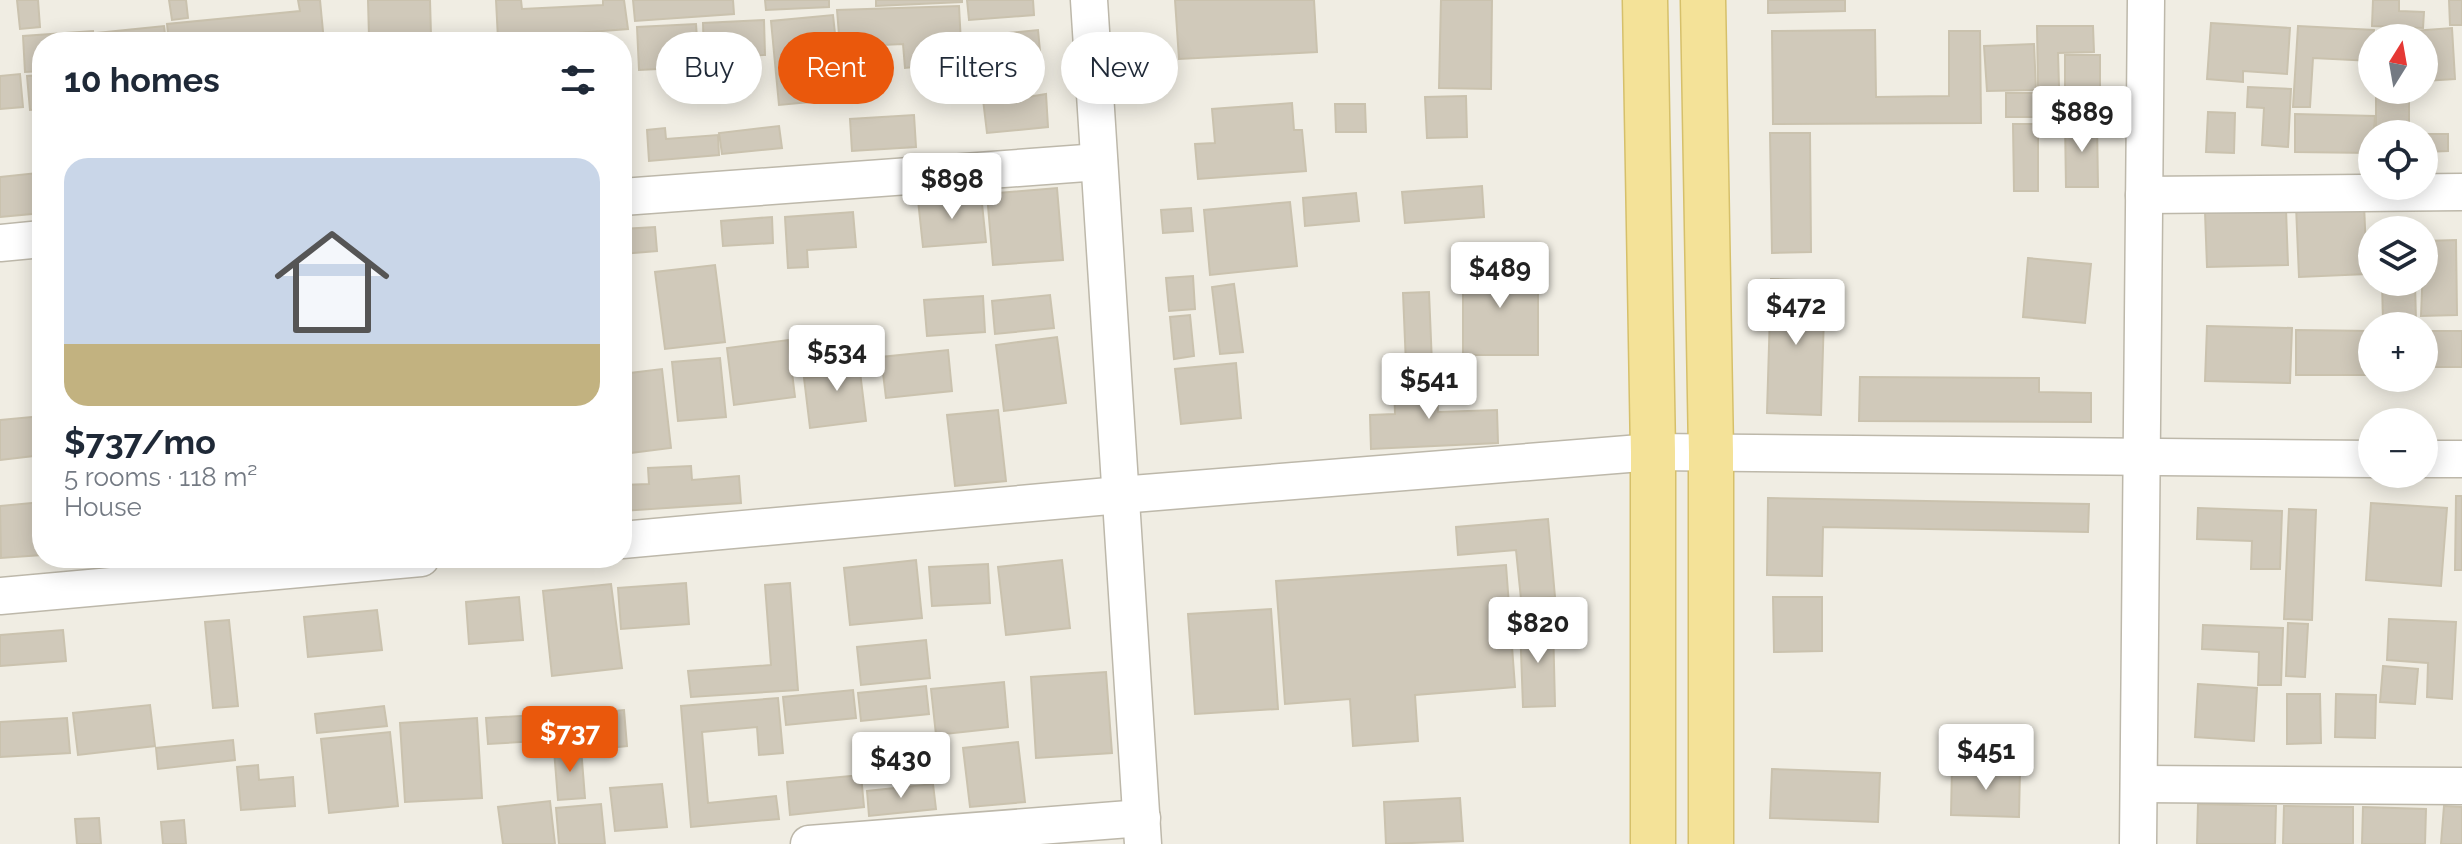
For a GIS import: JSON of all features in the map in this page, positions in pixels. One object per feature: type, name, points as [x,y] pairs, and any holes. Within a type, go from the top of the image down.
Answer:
[{"type":"main road","points":[[1645,0],[1653,452],[1653,844]]},
{"type":"main road","points":[[1703,0],[1711,452],[1711,844]]},
{"type":"street","points":[[809,844],[1143,831],[1089,0]]},
{"type":"street","points":[[2138,844],[2146,0]]},
{"type":"street","points":[[632,196],[1099,162]]},
{"type":"street","points":[[2144,195],[2462,192]]},
{"type":"street","points":[[0,243],[32,240]]},
{"type":"street","points":[[632,539],[1120,495],[1653,452],[2358,459]]},
{"type":"street","points":[[2438,459],[2462,459]]},
{"type":"street","points":[[0,596],[310,568]]},
{"type":"street","points":[[2139,784],[2462,786]]},
{"type":"building","points":[[17,0],[38,0],[40,27],[20,29]]},
{"type":"building","points":[[169,0],[186,0],[188,18],[172,20]]},
{"type":"building","points":[[298,0],[320,0],[323,32],[168,32],[167,24],[300,11]]},
{"type":"building","points":[[368,0],[430,0],[431,32],[369,32]]},
{"type":"building","points":[[496,0],[521,0],[522,9],[603,5],[603,0],[624,0],[628,29],[589,32],[498,32]]},
{"type":"building","points":[[633,0],[733,0],[734,14],[635,21]]},
{"type":"building","points":[[765,0],[829,0],[829,7],[766,10]]},
{"type":"building","points":[[876,0],[962,0],[962,2],[876,6]]},
{"type":"building","points":[[967,0],[1033,0],[1034,15],[969,20]]},
{"type":"building","points":[[1175,0],[1314,0],[1317,52],[1179,59]]},
{"type":"building","points":[[1441,0],[1492,0],[1491,89],[1439,88]]},
{"type":"building","points":[[1768,0],[1845,0],[1845,11],[1768,13]]},
{"type":"building","points":[[2373,0],[2399,0],[2399,11],[2424,12],[2423,24],[2372,24]]},
{"type":"building","points":[[2449,0],[2462,0],[2462,25],[2450,25]]},
{"type":"building","points":[[959,6],[960,32],[910,32],[910,67],[905,68],[903,44],[894,44],[894,32],[839,32],[837,10]]},
{"type":"building","points":[[833,15],[835,32],[778,32],[778,94],[771,21]]},
{"type":"building","points":[[764,20],[765,55],[762,55],[762,32],[703,32],[703,23]]},
{"type":"building","points":[[2211,23],[2290,28],[2287,74],[2243,71],[2243,82],[2207,79]]},
{"type":"building","points":[[696,24],[697,32],[656,32],[656,69],[639,70],[637,27]]},
{"type":"building","points":[[164,26],[165,32],[107,32]]},
{"type":"building","points":[[2037,26],[2093,26],[2094,52],[2058,53],[2059,87],[2038,88]]},
{"type":"building","points":[[2298,26],[2358,29],[2358,60],[2313,58],[2310,107],[2293,107]]},
{"type":"building","points":[[2452,28],[2455,79],[2438,80],[2438,29]]},
{"type":"building","points":[[1875,30],[1876,97],[1949,96],[1949,31],[1980,31],[1981,123],[1773,124],[1772,31]]},
{"type":"building","points":[[32,35],[32,72],[25,72],[23,36]]},
{"type":"building","points":[[2034,44],[2036,90],[1987,91],[1984,46]]},
{"type":"building","points":[[2065,55],[2100,55],[2100,117],[2006,117],[2006,93],[2065,93]]},
{"type":"building","points":[[20,74],[23,107],[0,109],[0,76]]},
{"type":"building","points":[[27,76],[32,76],[32,110],[30,110]]},
{"type":"building","points":[[2248,87],[2291,89],[2288,147],[2262,145],[2264,108],[2247,107]]},
{"type":"building","points":[[1046,94],[1048,127],[987,133],[984,104],[1045,104]]},
{"type":"building","points":[[1466,96],[1467,137],[1427,138],[1425,97]]},
{"type":"building","points":[[1292,103],[1294,130],[1302,130],[1306,171],[1198,179],[1195,144],[1215,143],[1212,109]]},
{"type":"building","points":[[1335,104],[1365,104],[1366,132],[1336,132]]},
{"type":"building","points":[[2376,104],[2409,104],[2409,120],[2376,120]]},
{"type":"building","points":[[2208,112],[2235,113],[2234,153],[2206,152]]},
{"type":"building","points":[[2295,114],[2375,116],[2375,120],[2358,120],[2358,153],[2295,152]]},
{"type":"building","points":[[914,115],[916,147],[852,151],[850,119]]},
{"type":"building","points":[[2065,122],[2097,122],[2098,187],[2066,187]]},
{"type":"building","points":[[2013,124],[2038,124],[2038,191],[2014,191]]},
{"type":"building","points":[[779,126],[782,148],[722,154],[719,133]]},
{"type":"building","points":[[665,128],[666,139],[718,135],[719,155],[649,161],[647,130]]},
{"type":"building","points":[[1770,133],[1810,133],[1811,252],[1772,253]]},
{"type":"building","points":[[2438,134],[2448,134],[2448,151],[2438,151]]},
{"type":"building","points":[[32,174],[32,214],[0,217],[0,177]]},
{"type":"building","points":[[1482,186],[1484,217],[1405,223],[1402,192]]},
{"type":"building","points":[[1057,188],[1063,260],[993,265],[987,194]]},
{"type":"building","points":[[1356,193],[1359,221],[1305,226],[1303,198]]},
{"type":"building","points":[[981,194],[986,242],[923,247],[918,200]]},
{"type":"building","points":[[1290,202],[1297,266],[1210,275],[1204,210]]},
{"type":"building","points":[[2364,204],[2365,216],[2358,216],[2358,274],[2299,277],[2296,206]]},
{"type":"building","points":[[1191,208],[1193,231],[1163,233],[1161,210]]},
{"type":"building","points":[[2286,209],[2288,265],[2207,267],[2205,212]]},
{"type":"building","points":[[853,212],[856,247],[807,250],[808,267],[788,268],[785,217]]},
{"type":"building","points":[[772,217],[773,243],[723,246],[721,221]]},
{"type":"building","points":[[655,227],[657,251],[632,253],[632,228]]},
{"type":"building","points":[[2456,240],[2457,315],[2421,312],[2422,296],[2438,296],[2438,241]]},
{"type":"building","points":[[2028,258],[2091,264],[2085,323],[2023,317]]},
{"type":"building","points":[[1463,264],[1538,264],[1538,355],[1463,355]]},
{"type":"building","points":[[715,265],[725,342],[665,349],[655,272]]},
{"type":"building","points":[[1193,276],[1195,309],[1169,311],[1166,278]]},
{"type":"building","points":[[1771,279],[1825,281],[1821,415],[1767,413]]},
{"type":"building","points":[[1234,284],[1243,352],[1220,354],[1212,287]]},
{"type":"building","points":[[1429,292],[1432,364],[1406,365],[1403,293]]},
{"type":"building","points":[[1050,295],[1054,328],[995,334],[992,301]]},
{"type":"building","points":[[983,296],[985,332],[927,336],[924,300]]},
{"type":"building","points":[[2382,296],[2415,296],[2416,312],[2383,312]]},
{"type":"building","points":[[1190,315],[1194,356],[1174,359],[1170,317]]},
{"type":"building","points":[[2207,326],[2292,328],[2290,383],[2205,381]]},
{"type":"building","points":[[2296,330],[2358,331],[2358,375],[2296,375]]},
{"type":"building","points":[[2438,331],[2462,331],[2462,367],[2438,367]]},
{"type":"building","points":[[1057,337],[1066,403],[1004,411],[996,345]]},
{"type":"building","points":[[788,340],[795,397],[734,405],[727,348]]},
{"type":"building","points":[[857,347],[866,421],[810,428],[804,378],[828,376],[827,367],[840,365],[838,349]]},
{"type":"building","points":[[948,350],[952,391],[886,398],[881,357]]},
{"type":"building","points":[[720,358],[726,417],[678,421],[672,362]]},
{"type":"building","points":[[1236,363],[1241,418],[1181,424],[1175,369]]},
{"type":"building","points":[[662,369],[671,448],[632,453],[632,373]]},
{"type":"building","points":[[1860,377],[2039,378],[2039,392],[2091,393],[2091,422],[1859,421]]},
{"type":"building","points":[[1436,380],[1438,412],[1497,410],[1498,443],[1371,449],[1370,415],[1395,414],[1394,381]]},
{"type":"building","points":[[998,410],[1006,481],[955,486],[947,415]]},
{"type":"building","points":[[32,417],[32,456],[0,460],[0,420]]},
{"type":"building","points":[[691,466],[692,480],[739,476],[741,503],[632,510],[632,485],[649,484],[648,468]]},
{"type":"building","points":[[2456,496],[2462,496],[2462,570],[2455,570]]},
{"type":"building","points":[[1768,498],[2089,504],[2088,532],[1823,527],[1822,576],[1767,575]]},
{"type":"building","points":[[32,503],[32,556],[1,558],[0,506]]},
{"type":"building","points":[[2371,503],[2447,508],[2441,586],[2366,580]]},
{"type":"building","points":[[2198,508],[2282,511],[2280,569],[2251,569],[2252,541],[2197,539]]},
{"type":"building","points":[[2289,509],[2316,510],[2312,620],[2284,619]]},
{"type":"building","points":[[1548,519],[1555,597],[1521,599],[1516,550],[1458,555],[1456,527]]},
{"type":"building","points":[[916,560],[922,618],[850,625],[844,568]]},
{"type":"building","points":[[1062,560],[1070,628],[1006,635],[998,567]]},
{"type":"building","points":[[988,564],[990,603],[932,606],[929,567]]},
{"type":"building","points":[[1506,565],[1515,687],[1415,695],[1418,741],[1353,746],[1350,699],[1285,704],[1276,581]]},
{"type":"building","points":[[686,583],[689,624],[621,629],[618,588]]},
{"type":"building","points":[[790,583],[798,690],[691,697],[688,671],[771,665],[765,585]]},
{"type":"building","points":[[611,584],[622,668],[552,676],[543,591]]},
{"type":"building","points":[[519,597],[523,640],[469,644],[466,602]]},
{"type":"building","points":[[1773,597],[1822,597],[1822,651],[1774,652]]},
{"type":"building","points":[[1271,609],[1278,709],[1195,714],[1188,614]]},
{"type":"building","points":[[377,610],[382,650],[308,657],[304,617]]},
{"type":"building","points":[[2389,619],[2456,622],[2452,699],[2427,697],[2428,663],[2387,660]]},
{"type":"building","points":[[229,620],[238,706],[213,708],[205,622]]},
{"type":"building","points":[[1553,623],[1555,706],[1523,707],[1520,624]]},
{"type":"building","points":[[2288,623],[2308,624],[2305,677],[2286,676]]},
{"type":"building","points":[[2203,625],[2283,628],[2281,685],[2258,685],[2259,652],[2202,649]]},
{"type":"building","points":[[63,630],[66,661],[0,666],[0,635]]},
{"type":"building","points":[[926,640],[930,678],[861,685],[857,647]]},
{"type":"building","points":[[2383,666],[2418,669],[2415,704],[2380,702]]},
{"type":"building","points":[[1106,672],[1112,753],[1036,758],[1031,677]]},
{"type":"building","points":[[1004,682],[1008,727],[936,735],[931,689]]},
{"type":"building","points":[[2198,684],[2257,688],[2254,741],[2195,737]]},
{"type":"building","points":[[926,686],[929,714],[861,721],[858,693]]},
{"type":"building","points":[[853,690],[856,718],[786,725],[783,697]]},
{"type":"building","points":[[2287,694],[2320,694],[2321,743],[2287,744]]},
{"type":"building","points":[[2336,694],[2376,695],[2375,738],[2335,737]]},
{"type":"building","points":[[778,698],[783,753],[759,755],[757,727],[702,732],[708,803],[776,796],[779,819],[691,827],[681,706]]},
{"type":"building","points":[[150,705],[155,746],[78,755],[73,713]]},
{"type":"building","points":[[384,706],[387,726],[317,733],[315,714]]},
{"type":"building","points":[[624,710],[627,746],[609,748],[607,735],[558,739],[556,716]]},
{"type":"building","points":[[553,714],[554,740],[488,744],[486,718]]},
{"type":"building","points":[[67,718],[70,753],[0,757],[0,722]]},
{"type":"building","points":[[477,718],[482,798],[405,802],[400,723]]},
{"type":"building","points":[[390,732],[398,806],[329,813],[321,739]]},
{"type":"building","points":[[233,740],[235,760],[158,769],[156,748]]},
{"type":"building","points":[[1018,742],[1025,802],[970,807],[963,748]]},
{"type":"building","points":[[581,748],[585,798],[558,800],[554,750]]},
{"type":"building","points":[[258,765],[259,780],[293,777],[295,806],[241,810],[237,767]]},
{"type":"building","points":[[1952,767],[2020,769],[2019,817],[1951,815]]},
{"type":"building","points":[[1772,769],[1880,773],[1878,822],[1770,818]]},
{"type":"building","points":[[861,775],[864,807],[790,815],[787,782]]},
{"type":"building","points":[[662,784],[667,827],[615,831],[610,788]]},
{"type":"building","points":[[933,784],[936,809],[869,816],[867,791]]},
{"type":"building","points":[[1460,798],[1463,841],[1386,844],[1384,802]]},
{"type":"building","points":[[550,801],[555,844],[503,844],[498,807]]},
{"type":"building","points":[[601,804],[605,844],[559,844],[556,808]]},
{"type":"building","points":[[2198,804],[2276,806],[2275,844],[2197,844]]},
{"type":"building","points":[[2284,806],[2353,807],[2353,844],[2283,844]]},
{"type":"building","points":[[2444,806],[2462,807],[2462,844],[2441,844]]},
{"type":"building","points":[[2363,807],[2426,809],[2425,844],[2362,844]]},
{"type":"building","points":[[99,818],[101,844],[77,844],[75,819]]},
{"type":"building","points":[[184,820],[186,844],[163,844],[161,822]]}]
